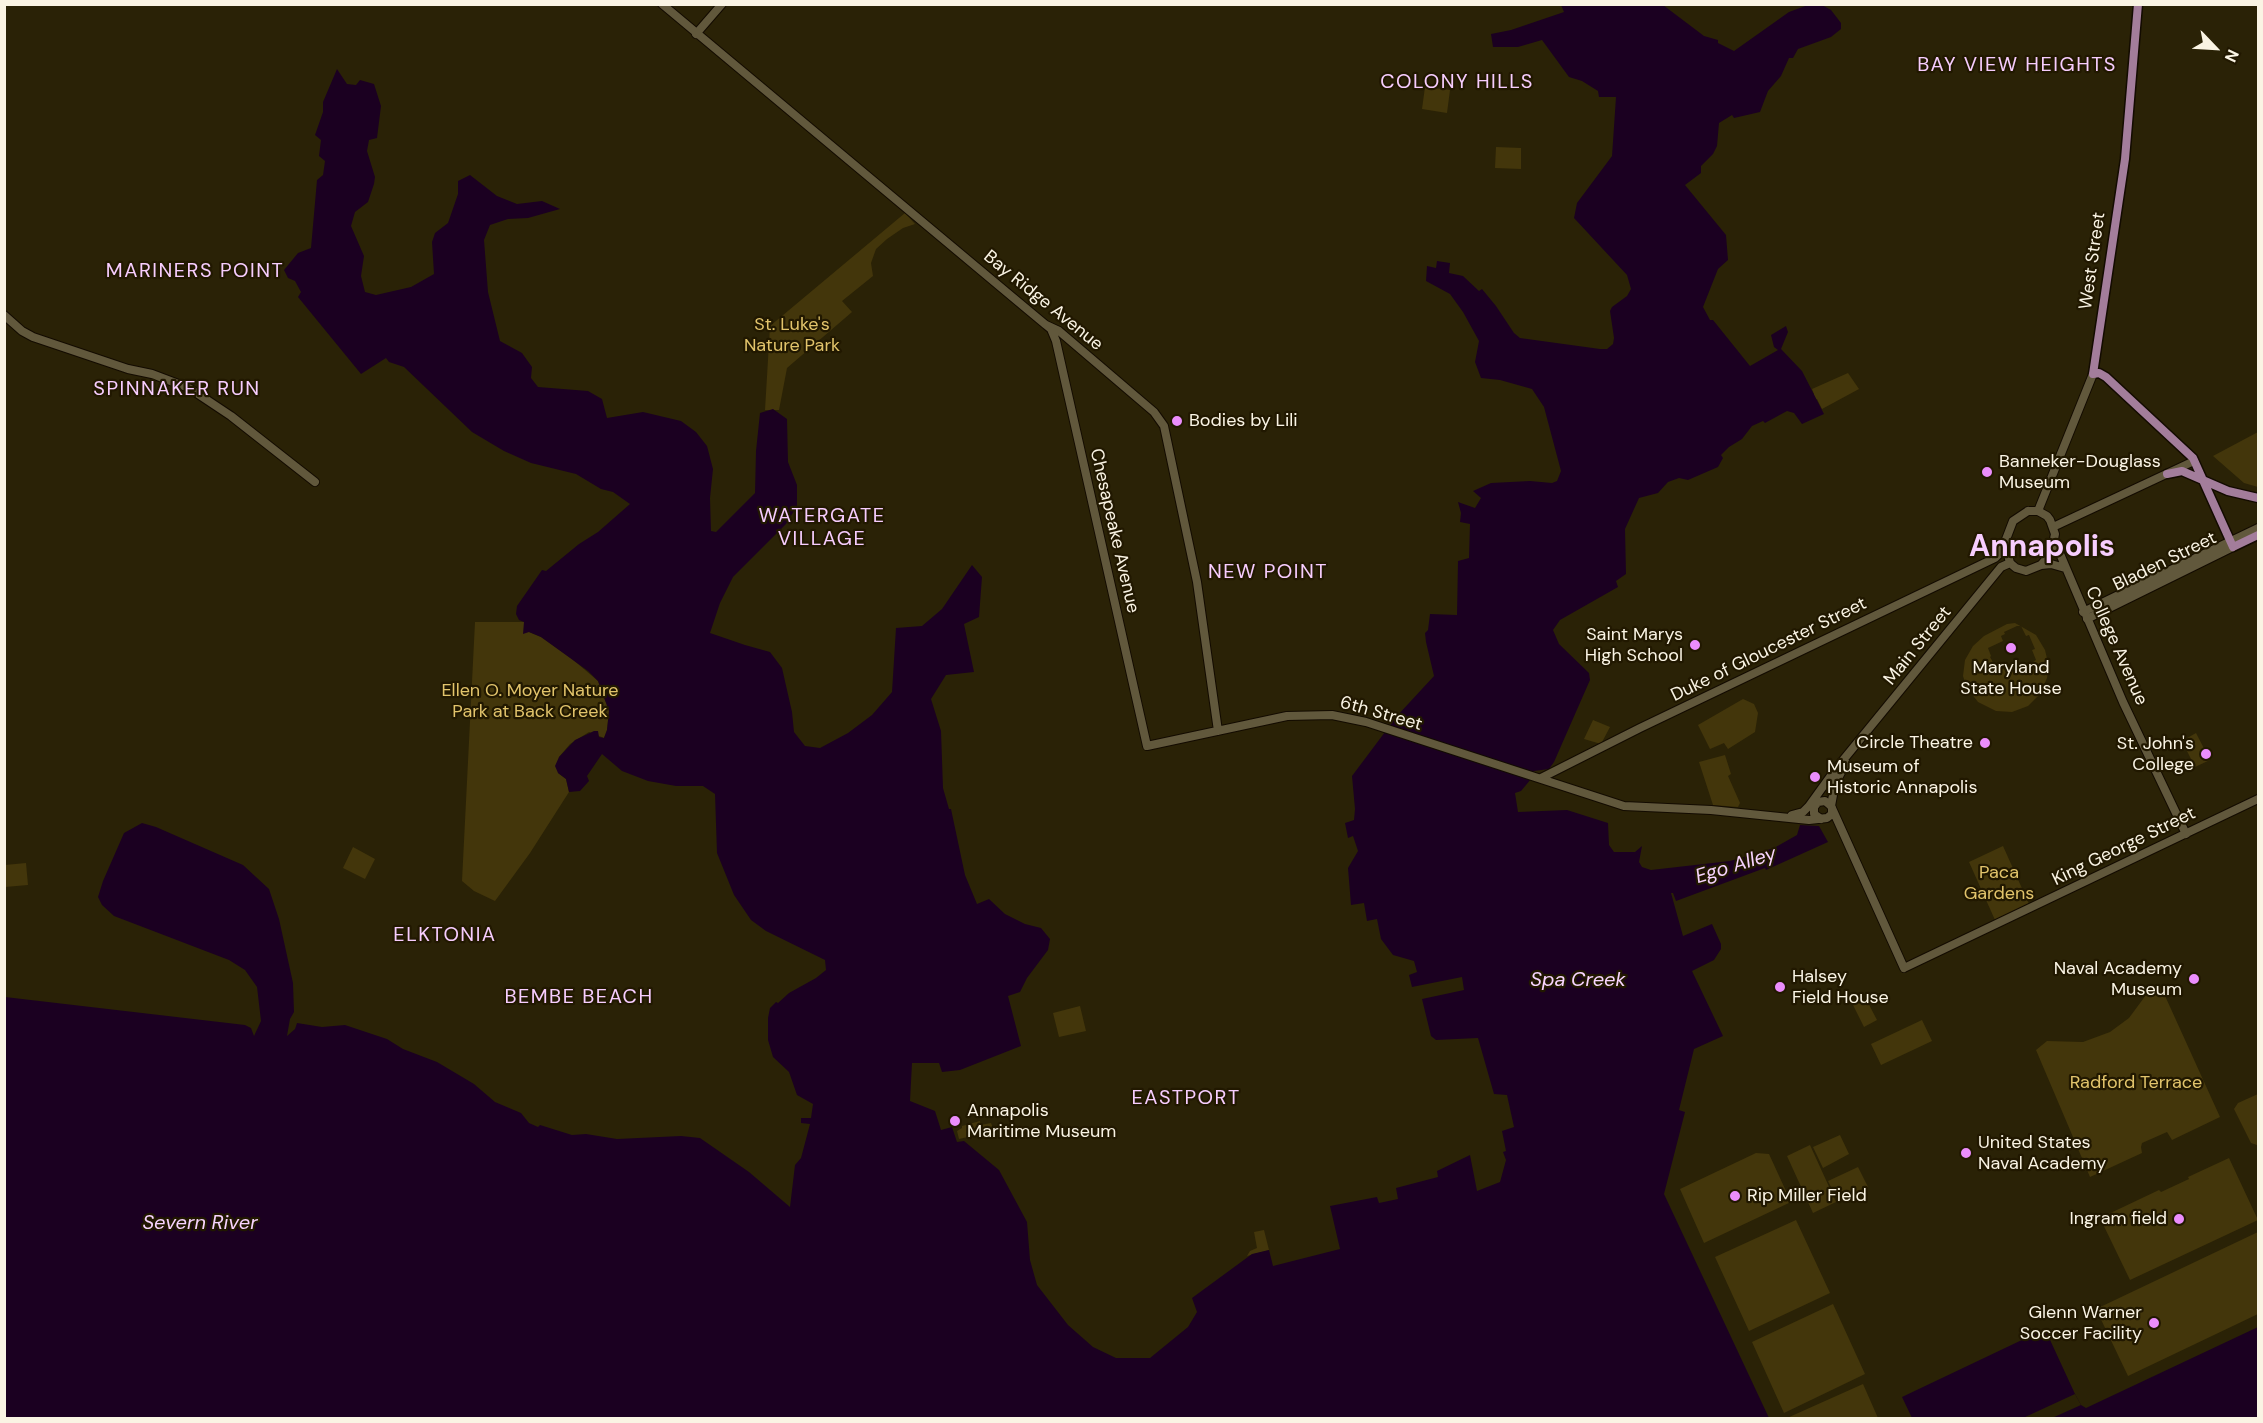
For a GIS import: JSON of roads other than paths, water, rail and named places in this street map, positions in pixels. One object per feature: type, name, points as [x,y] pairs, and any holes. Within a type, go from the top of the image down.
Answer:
[{"type":"main road","name":"Bay Ridge Avenue","points":[[662,4],[1046,325],[1057,330],[1077,346],[1154,412],[1164,426],[1197,582],[1218,731]]},
{"type":"main road","points":[[696,34],[722,4]]},
{"type":"main road","name":"West Street","points":[[2038,511],[2093,374],[2125,159],[2138,4]]},
{"type":"main road","points":[[4,315],[22,331],[33,337],[128,369],[152,374],[189,388],[231,416],[315,482]]},
{"type":"main road","name":"Chesapeake Avenue","points":[[1046,325],[1054,333],[1056,341],[1147,746]]},
{"type":"main road","points":[[1056,341],[1064,340],[1077,346]]},
{"type":"main road","points":[[2093,374],[2099,373],[2106,377],[2194,461],[2231,544]]},
{"type":"main road","points":[[2053,526],[2194,461]]},
{"type":"main road","points":[[2167,474],[2182,471],[2228,491],[2259,498]]},
{"type":"main road","points":[[2041,565],[2055,542],[2053,526],[2047,516],[2038,511],[2025,512],[2009,527],[2005,551],[2010,563],[2026,571],[2051,564],[2065,568]]},
{"type":"main road","name":"Bladen Street","points":[[2085,615],[2259,528]]},
{"type":"main road","name":"Bladen Street","points":[[2231,544],[2259,535]]},
{"type":"main road","name":"Duke of Gloucester Street","points":[[1537,777],[1993,559],[1999,555],[2005,542]]},
{"type":"main road","name":"College Avenue","points":[[2055,542],[2085,615],[2186,834]]},
{"type":"main road","name":"Main Street","points":[[1814,803],[1831,776],[2001,567],[2010,563]]},
{"type":"main road","name":"6th Street","points":[[1147,746],[1287,716],[1332,715],[1366,722],[1632,807],[1711,810],[1823,819]]},
{"type":"main road","name":"Main Street","points":[[1832,807],[1836,779],[1852,751]]},
{"type":"main road","name":"King George Street","points":[[1843,835],[1904,968],[2259,799]]},
{"type":"main road","points":[[1788,817],[1803,812],[1814,803],[1826,801],[1832,807],[1843,835]]},
{"type":"main road","points":[[1814,803],[1814,814],[1833,823],[1843,835]]},
{"type":"main road","points":[[1823,819],[1830,817],[1832,807]]},
{"type":"water","name":"Severn River","points":[[1561,5],[1663,5],[1704,36],[1718,40],[1718,43],[1734,51],[1789,12],[1808,5],[1822,5],[1831,10],[1841,23],[1841,29],[1831,37],[1798,49],[1793,58],[1789,58],[1781,76],[1768,91],[1760,112],[1734,118],[1732,115],[1719,123],[1717,146],[1713,154],[1701,166],[1701,173],[1685,185],[1726,235],[1728,260],[1718,269],[1703,307],[1710,320],[1713,320],[1750,366],[1778,350],[1774,347],[1771,335],[1786,326],[1788,332],[1781,349],[1802,371],[1824,414],[1802,424],[1794,413],[1787,411],[1765,423],[1763,421],[1752,426],[1742,439],[1721,455],[1723,458],[1718,467],[1688,480],[1679,478],[1668,482],[1658,493],[1639,498],[1625,529],[1626,574],[1616,581],[1618,587],[1560,620],[1553,630],[1559,644],[1589,673],[1590,680],[1554,762],[1549,769],[1534,771],[1531,779],[1521,791],[1515,793],[1518,812],[1567,810],[1608,823],[1609,845],[1614,852],[1635,852],[1642,846],[1639,862],[1642,867],[1651,870],[1730,861],[1774,848],[1797,835],[1800,825],[1819,826],[1828,842],[1766,870],[1765,868],[1676,901],[1671,893],[1683,936],[1712,924],[1721,944],[1721,949],[1714,960],[1692,971],[1723,1036],[1694,1049],[1679,1110],[1685,1112],[1664,1194],[1769,1418],[5,1418],[5,997],[245,1025],[251,1028],[254,1036],[261,1021],[257,987],[245,970],[229,960],[114,916],[102,905],[98,897],[124,833],[142,823],[243,865],[269,889],[279,919],[293,983],[294,1012],[290,1019],[287,1036],[295,1029],[297,1023],[322,1027],[345,1025],[387,1039],[403,1049],[437,1062],[474,1084],[495,1102],[521,1113],[529,1123],[538,1127],[540,1125],[572,1135],[586,1134],[617,1139],[681,1136],[700,1138],[749,1172],[790,1207],[795,1165],[801,1158],[810,1124],[801,1123],[801,1118],[811,1118],[813,1104],[797,1095],[789,1072],[773,1057],[768,1040],[768,1018],[770,1008],[776,1002],[778,1003],[789,993],[826,970],[825,960],[766,931],[751,920],[734,895],[717,853],[715,794],[703,786],[676,786],[648,781],[622,771],[602,754],[587,776],[589,781],[580,791],[569,792],[566,779],[558,773],[555,766],[559,757],[575,740],[594,731],[598,731],[599,737],[604,738],[609,711],[598,681],[588,671],[541,637],[529,632],[523,634],[524,622],[519,620],[516,614],[517,606],[542,570],[546,571],[579,544],[598,532],[630,504],[613,492],[601,489],[576,474],[531,463],[504,451],[472,432],[404,367],[389,362],[386,358],[361,374],[298,297],[301,292],[295,281],[288,278],[284,270],[298,253],[311,248],[317,180],[323,175],[325,161],[319,156],[321,140],[315,135],[323,112],[323,102],[337,69],[347,84],[356,85],[360,80],[374,84],[381,106],[377,138],[369,140],[367,151],[375,177],[374,184],[368,202],[355,212],[351,226],[364,256],[361,276],[365,292],[376,295],[411,287],[434,274],[432,242],[435,233],[448,223],[458,194],[458,181],[470,175],[497,196],[517,204],[542,201],[560,209],[528,218],[508,219],[490,225],[484,240],[488,292],[500,341],[522,353],[532,367],[531,378],[538,387],[588,391],[602,399],[607,418],[643,412],[681,421],[696,432],[707,446],[713,469],[710,498],[711,531],[716,532],[755,493],[760,413],[773,409],[787,419],[788,462],[797,485],[797,506],[786,524],[733,577],[720,603],[710,633],[770,652],[782,668],[794,732],[805,746],[820,748],[848,733],[872,715],[892,692],[896,628],[922,626],[942,609],[972,565],[982,577],[979,617],[964,624],[974,672],[946,675],[931,699],[941,731],[943,788],[949,809],[951,809],[965,875],[977,904],[989,899],[1005,914],[1025,924],[1041,928],[1050,939],[1048,950],[1027,978],[1020,992],[1008,996],[1021,1046],[960,1070],[942,1072],[939,1063],[912,1063],[910,1101],[935,1111],[941,1130],[952,1127],[957,1142],[964,1141],[999,1170],[1027,1222],[1030,1260],[1037,1285],[1068,1325],[1093,1347],[1116,1358],[1150,1358],[1188,1327],[1197,1312],[1192,1298],[1252,1254],[1269,1250],[1273,1266],[1340,1249],[1330,1206],[1377,1197],[1379,1203],[1398,1199],[1396,1188],[1438,1177],[1437,1171],[1470,1155],[1477,1191],[1500,1182],[1506,1160],[1503,1152],[1506,1151],[1502,1131],[1514,1127],[1507,1095],[1494,1094],[1478,1038],[1436,1040],[1431,1036],[1422,999],[1464,990],[1462,977],[1412,987],[1409,975],[1417,972],[1414,961],[1393,955],[1381,939],[1377,919],[1367,921],[1364,903],[1351,905],[1348,868],[1358,851],[1353,836],[1348,838],[1345,823],[1354,820],[1352,776],[1397,716],[1434,676],[1425,633],[1428,630],[1430,614],[1457,615],[1458,561],[1469,558],[1470,524],[1460,522],[1461,513],[1458,502],[1475,508],[1481,498],[1473,491],[1491,483],[1530,481],[1552,483],[1557,481],[1561,471],[1544,407],[1532,389],[1500,380],[1481,378],[1475,362],[1479,341],[1450,294],[1426,281],[1427,266],[1436,268],[1437,261],[1450,263],[1449,273],[1463,276],[1479,291],[1482,289],[1520,338],[1600,349],[1607,349],[1613,344],[1610,311],[1627,296],[1631,289],[1627,275],[1574,218],[1577,203],[1612,156],[1616,97],[1599,97],[1598,91],[1582,81],[1569,77],[1542,40],[1518,47],[1493,47],[1491,34],[1511,30],[1564,12]]},
{"type":"water","points":[[2258,1327],[2258,1418],[1912,1418],[1902,1397],[2045,1329],[2075,1394],[2081,1405],[2086,1408]]},
{"type":"place","name":"Bodies by Lili","points":[[1177,421]]},
{"type":"place","name":"Banneker-Douglass Museum","points":[[1987,472]]},
{"type":"place","name":"Saint Marys High School","points":[[1695,645]]},
{"type":"place","name":"Maryland State House","points":[[2011,648]]},
{"type":"place","name":"Circle Theatre","points":[[1985,743]]},
{"type":"place","name":"St. John's College","points":[[2206,754]]},
{"type":"place","name":"Museum of Historic Annapolis","points":[[1815,777]]},
{"type":"place","name":"Naval Academy Museum","points":[[2194,979]]},
{"type":"place","name":"Halsey Field House","points":[[1780,987]]},
{"type":"place","name":"Annapolis Maritime Museum","points":[[955,1121]]},
{"type":"place","name":"United States Naval Academy","points":[[1966,1153]]},
{"type":"place","name":"Rip Miller Field","points":[[1735,1196]]},
{"type":"place","name":"Ingram field","points":[[2179,1219]]},
{"type":"place","name":"Glenn Warner Soccer Facility","points":[[2154,1323]]},
{"type":"district","name":"BAY VIEW HEIGHTS","points":[[2017,66]]},
{"type":"district","name":"COLONY HILLS","points":[[1457,83]]},
{"type":"district","name":"MARINERS POINT","points":[[195,272]]},
{"type":"district","name":"SPINNAKER RUN","points":[[177,390]]},
{"type":"district","name":"WATERGATE VILLAGE","points":[[822,528]]},
{"type":"district","name":"Annapolis","points":[[2042,548]]},
{"type":"district","name":"NEW POINT","points":[[1268,573]]},
{"type":"district","name":"ELKTONIA","points":[[445,936]]},
{"type":"district","name":"BEMBE BEACH","points":[[579,998]]},
{"type":"district","name":"EASTPORT","points":[[1186,1099]]},
{"type":"park label","name":"St. Luke's Nature Park","points":[[792,335]]},
{"type":"park label","name":"Ellen O. Moyer Nature Park at Back Creek","points":[[530,701]]},
{"type":"park label","name":"Paca Gardens","points":[[1999,883]]},
{"type":"park label","name":"Radford Terrace","points":[[2136,1083]]},
{"type":"water label","name":"Ego Alley","points":[[1736,866]]},
{"type":"water label","name":"Spa Creek","points":[[1578,981]]}]
